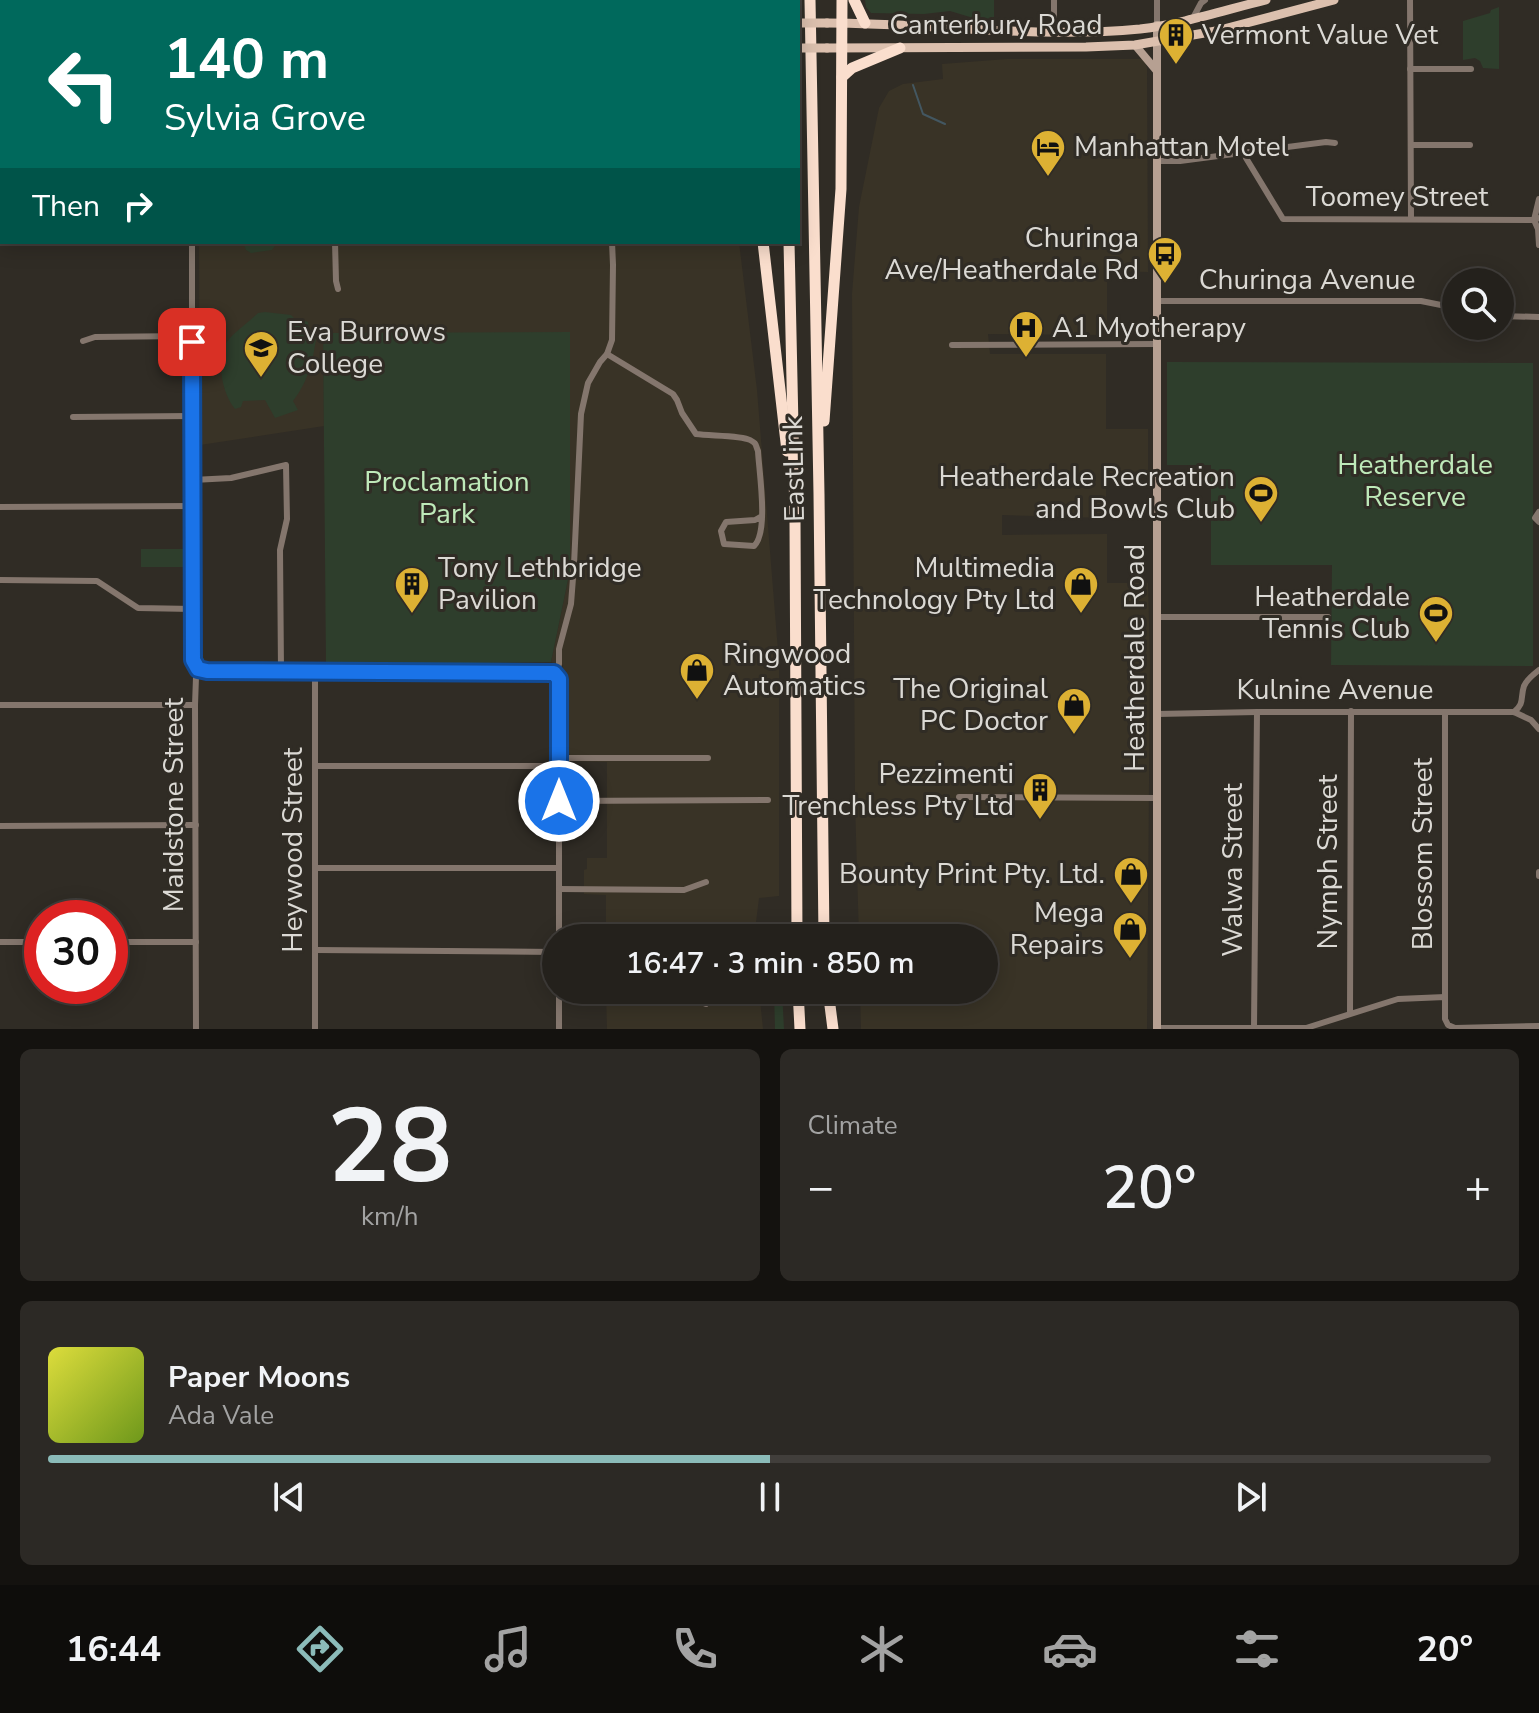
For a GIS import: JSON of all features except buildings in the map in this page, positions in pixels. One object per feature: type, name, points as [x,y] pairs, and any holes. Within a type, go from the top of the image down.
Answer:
[{"type":"highway","name":"EastLink","points":[[810,0],[824,924]]},
{"type":"highway","points":[[819,494],[839,235],[842,0]]},
{"type":"highway","points":[[854,0],[865,23]]},
{"type":"highway","points":[[842,77],[852,68],[900,48]]},
{"type":"highway","points":[[763,244],[795,519]]},
{"type":"highway","name":"EastLink","points":[[789,244],[795,519],[797,924]]},
{"type":"highway","points":[[799,1004],[800,1029]]},
{"type":"highway","points":[[825,1029],[826,1004]]},
{"type":"highway","points":[[829,1004],[833,1029]]},
{"type":"main road","name":"Canterbury Road","points":[[800,23],[1054,32],[1129,29],[1193,18],[1266,0]]},
{"type":"main road","name":"Canterbury Road","points":[[800,48],[1135,45],[1216,31],[1334,0]]},
{"type":"main road","name":"Heatherdale Road","points":[[1157,25],[1157,1028]]},
{"type":"main road","points":[[1135,45],[1157,71]]},
{"type":"street","points":[[1054,0],[1054,32]]},
{"type":"street","name":"Heatherdale Road","points":[[1157,0],[1157,25]]},
{"type":"street","points":[[1193,18],[1205,0]]},
{"type":"street","points":[[1410,0],[1411,219]]},
{"type":"street","points":[[1410,69],[1471,69]]},
{"type":"street","points":[[1157,161],[1335,143]]},
{"type":"street","points":[[1411,145],[1470,145]]},
{"type":"street","name":"Toomey Street","points":[[1245,153],[1283,219],[1537,219]]},
{"type":"street","points":[[1539,199],[1539,245]]},
{"type":"street","name":"Maidstone Street","points":[[192,244],[193,660],[198,669],[195,705],[196,1029]]},
{"type":"street","points":[[335,244],[338,289]]},
{"type":"street","points":[[554,673],[559,664],[559,649],[571,604],[581,414],[588,383],[607,354],[612,340],[614,244]]},
{"type":"street","name":"Churinga Avenue","points":[[1157,301],[1421,301],[1442,305]]},
{"type":"street","points":[[1514,316],[1539,317]]},
{"type":"street","points":[[83,341],[95,337],[190,336]]},
{"type":"street","points":[[952,345],[1157,344]]},
{"type":"street","points":[[607,354],[673,394],[696,434],[747,438],[755,444],[762,516],[760,541],[754,546],[724,544],[721,531],[726,522],[755,520],[762,516]]},
{"type":"street","points":[[73,417],[192,416]]},
{"type":"street","points":[[193,480],[231,478],[286,465],[287,519],[280,550],[281,671]]},
{"type":"street","points":[[0,507],[193,506]]},
{"type":"street","points":[[1539,512],[1535,518],[1539,522]]},
{"type":"street","points":[[0,580],[97,581],[138,608],[193,609]]},
{"type":"street","points":[[1157,617],[1328,617]]},
{"type":"street","points":[[198,669],[554,673],[559,679],[559,924]]},
{"type":"street","points":[[1514,712],[1521,705],[1524,685],[1539,670]]},
{"type":"street","name":"Heywood Street","points":[[315,671],[315,1029]]},
{"type":"street","points":[[0,705],[195,705]]},
{"type":"street","name":"Nymph Street","points":[[1350,1013],[1351,711]]},
{"type":"street","name":"Walwa Street","points":[[1254,1028],[1257,712]]},
{"type":"street","name":"Blossom Street","points":[[1445,712],[1445,997]]},
{"type":"street","points":[[1514,712],[1531,720],[1539,729]]},
{"type":"street","name":"Kulnine Avenue","points":[[1157,714],[1514,712]]},
{"type":"street","points":[[315,766],[708,758]]},
{"type":"street","points":[[959,797],[1157,798]]},
{"type":"street","points":[[559,801],[768,800]]},
{"type":"street","points":[[0,826],[196,825]]},
{"type":"street","points":[[315,868],[559,868]]},
{"type":"street","points":[[559,889],[684,890],[706,882]]},
{"type":"street","points":[[0,942],[24,942]]},
{"type":"street","points":[[128,942],[196,942]]},
{"type":"street","points":[[315,950],[542,952]]},
{"type":"street","points":[[1157,1028],[1306,1028],[1398,999],[1445,997],[1445,1019],[1448,1025],[1455,1028],[1539,1026]]},
{"type":"street","points":[[559,1004],[559,1029]]},
{"type":"shaded area","points":[[1007,59],[1144,59],[1147,68],[1148,272],[1107,271],[1107,335],[988,334],[990,354],[1106,354],[1106,429],[1148,429],[1148,476],[1106,477],[1106,518],[1002,515],[1002,535],[1107,534],[1107,583],[1148,583],[1147,1029],[861,1029],[860,1004],[998,1004],[998,924],[859,924],[852,294],[859,207],[879,108],[889,91],[903,84],[943,79],[942,64]]},
{"type":"shaded area","points":[[199,244],[739,244],[757,390],[779,663],[779,896],[759,898],[756,924],[606,924],[606,895],[584,894],[584,870],[587,869],[587,858],[607,858],[607,762],[570,761],[570,755],[564,750],[563,665],[551,662],[570,570],[323,333],[324,426],[200,445]]},
{"type":"shaded area","points":[[606,1004],[760,1004],[763,1029],[607,1029]]},
{"type":"green space","points":[[865,0],[994,0],[994,19],[950,11],[871,13]]},
{"type":"green space","points":[[1499,7],[1499,69],[1483,68],[1475,58],[1463,60],[1463,21]]},
{"type":"green space","points":[[244,244],[276,244],[272,250],[251,253]]},
{"type":"green space","points":[[258,313],[291,315],[308,322],[309,329],[317,331],[310,368],[293,401],[298,410],[275,418],[265,400],[243,401],[241,407],[235,409],[227,395],[221,370],[227,341]]},
{"type":"green space","name":"Proclamation Park","points":[[570,332],[570,570],[551,662],[326,665],[323,333]]},
{"type":"green space","name":"Heatherdale Reserve","points":[[1167,362],[1533,363],[1533,666],[1331,665],[1332,565],[1211,565],[1211,465],[1167,465]]},
{"type":"green space","points":[[141,549],[185,549],[186,567],[141,567]]},
{"type":"green space","points":[[774,1004],[783,1004],[784,1029],[775,1029]]},
{"type":"waterway","points":[[913,85],[923,114],[945,124]]},
{"type":"place","name":"Vermont Value Vet","points":[[1176,66]]},
{"type":"place","name":"Manhattan Motel","points":[[1048,178]]},
{"type":"place","name":"Churinga Ave/Heatherdale Rd","points":[[1165,285]]},
{"type":"place","name":"A1 Myotherapy","points":[[1026,359]]},
{"type":"place","name":"Eva Burrows College","points":[[261,379]]},
{"type":"place","name":"Heatherdale Recreation and Bowls Club","points":[[1261,524]]},
{"type":"place","name":"Tony Lethbridge Pavilion","points":[[412,615]]},
{"type":"place","name":"Multimedia Technology Pty Ltd","points":[[1081,615]]},
{"type":"place","name":"Heatherdale Tennis Club","points":[[1436,644]]},
{"type":"place","name":"Ringwood Automatics","points":[[697,701]]},
{"type":"place","name":"The Original PC Doctor","points":[[1074,736]]},
{"type":"place","name":"Pezzimenti Trenchless Pty Ltd","points":[[1040,821]]},
{"type":"place","name":"Bounty Print Pty. Ltd.","points":[[1131,905]]},
{"type":"place","name":"Mega Repairs","points":[[1130,960]]},
{"type":"route","points":[[192,342],[193,660],[198,669],[554,673],[559,679],[559,801]]}]
